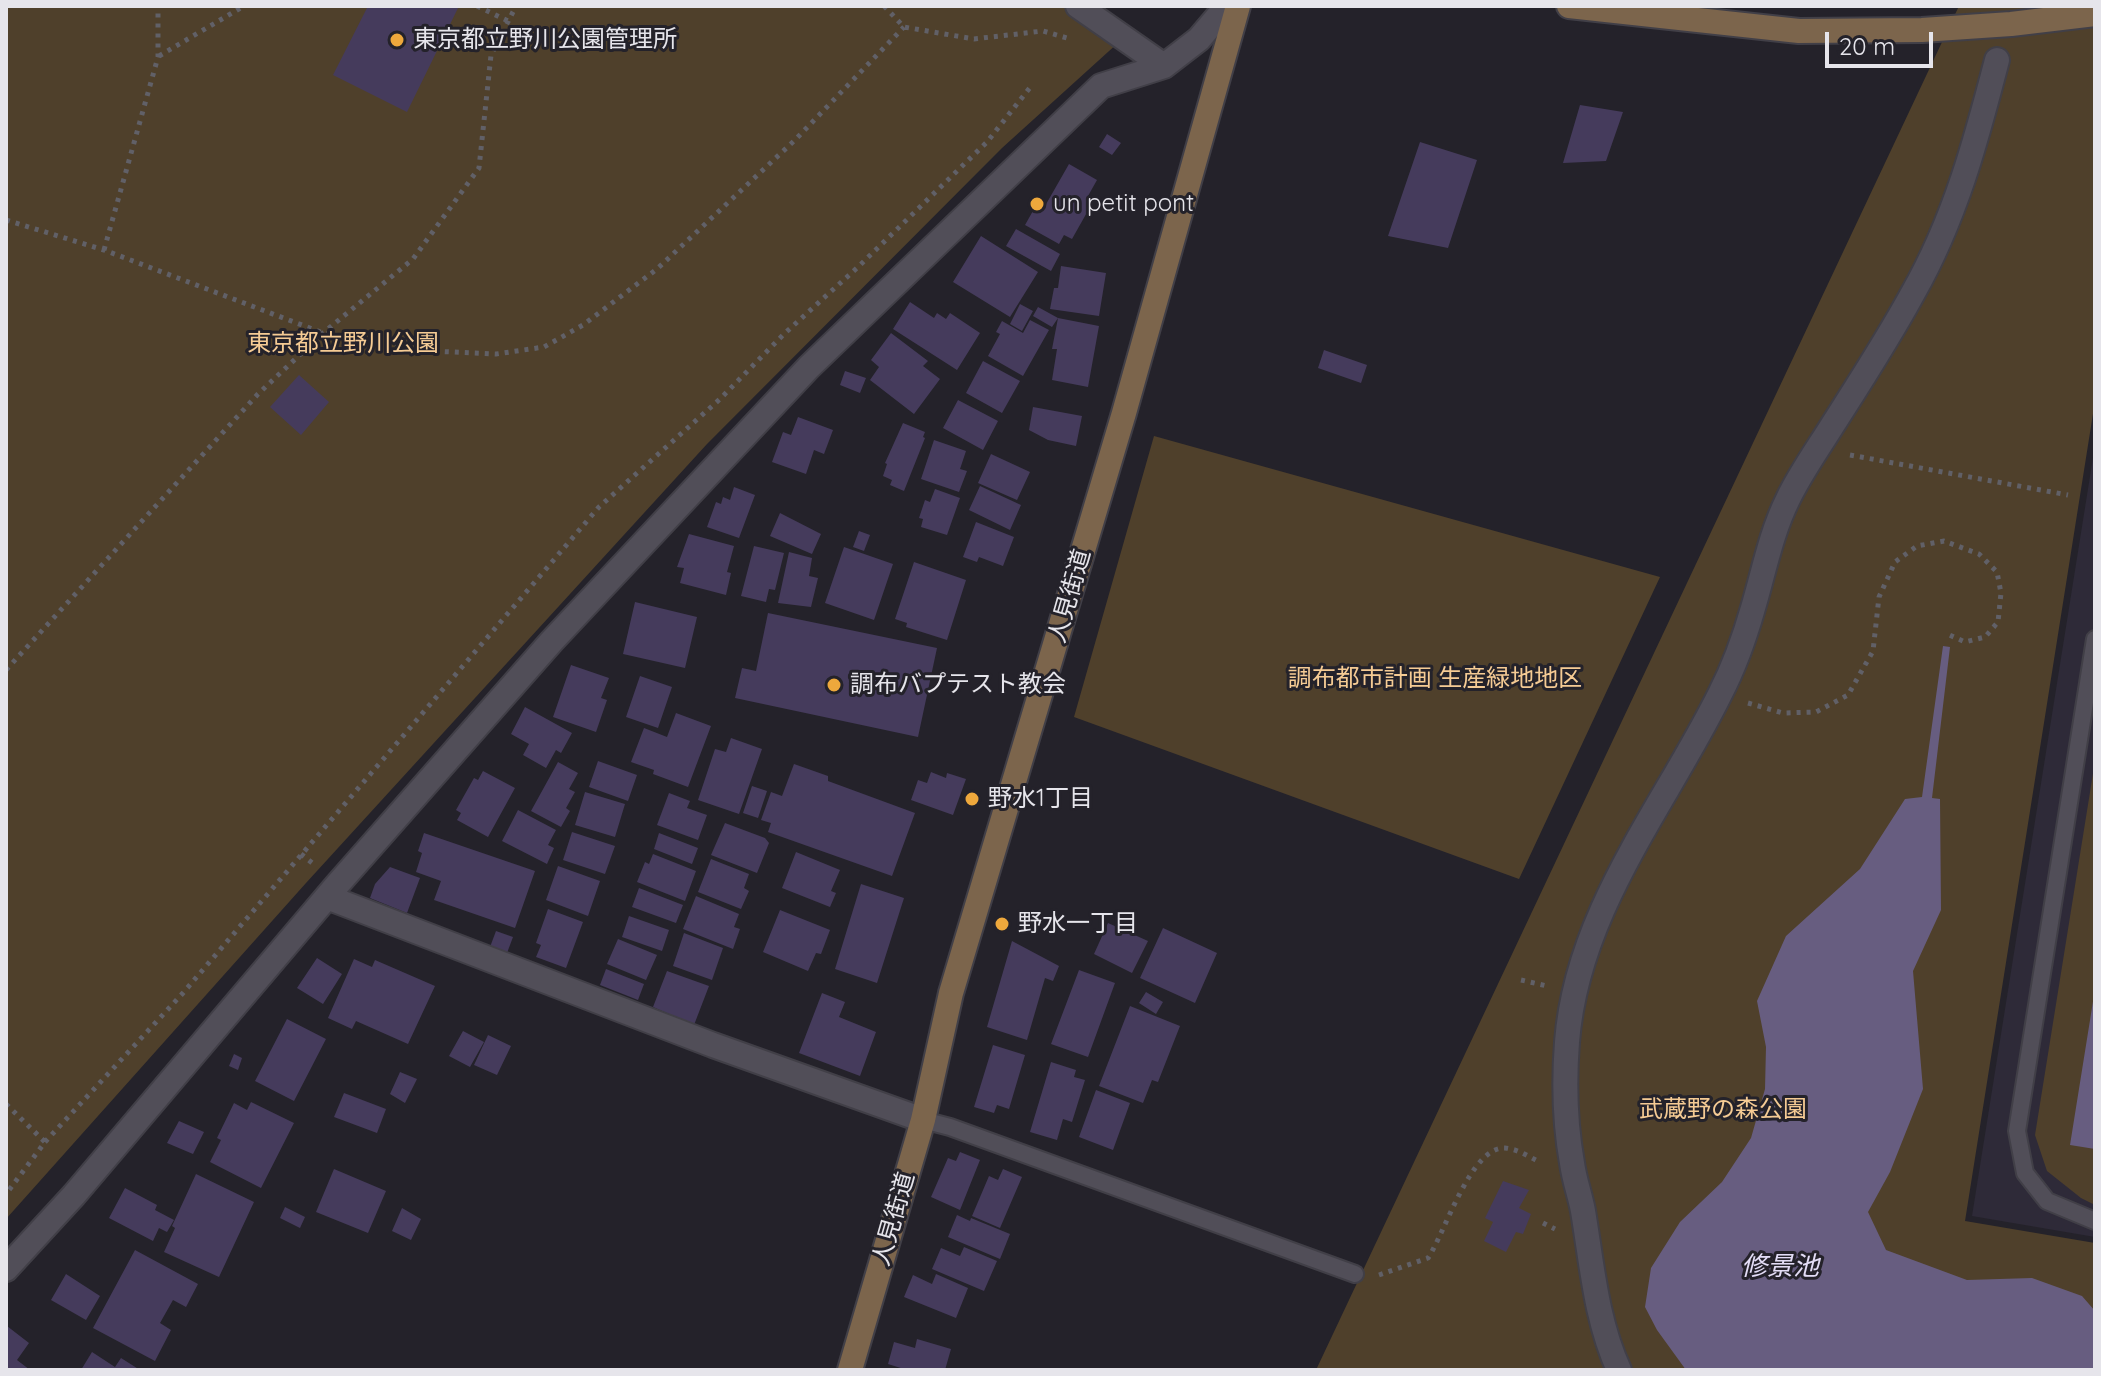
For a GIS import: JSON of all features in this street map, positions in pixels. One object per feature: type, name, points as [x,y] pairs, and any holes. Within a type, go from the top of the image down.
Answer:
[{"type":"main road","name":"人見街道","points":[[850,1370],[923,1120],[951,993],[1124,413],[1238,6]]},
{"type":"main road","points":[[1569,6],[1799,31],[1922,30],[2095,14]]},
{"type":"street","points":[[1078,6],[1164,66]]},
{"type":"street","points":[[6,1269],[74,1195],[327,897],[551,642],[809,367],[1101,86],[1164,66],[1199,39],[1227,6]]},
{"type":"street","points":[[1612,1363],[1572,1163],[1567,1112],[1567,1042],[1574,992],[1615,881],[1722,691],[1752,612],[1774,534],[1788,499],[1916,289],[1950,219],[1969,167],[1997,60]]},
{"type":"street","points":[[327,897],[728,1051],[923,1120]]},
{"type":"lane","points":[[2095,639],[2017,1131],[2025,1173],[2047,1201],[2095,1221]]},
{"type":"lane","points":[[923,1120],[1355,1274]]},
{"type":"path","points":[[104,250],[158,57],[158,6]]},
{"type":"path","points":[[158,57],[244,6]]},
{"type":"path","points":[[477,6],[508,21]]},
{"type":"path","points":[[6,670],[258,394],[323,333],[413,259],[479,168],[491,55],[516,6]]},
{"type":"path","points":[[884,6],[904,27],[974,39],[1043,31],[1070,39]]},
{"type":"path","points":[[6,220],[104,250],[323,333],[431,351],[496,354],[544,347],[583,325],[657,269],[795,140],[904,27]]},
{"type":"path","points":[[6,1194],[45,1142],[183,993],[599,507],[720,399],[784,334],[965,163],[1002,125],[1032,85]]},
{"type":"path","points":[[1818,449],[2068,495]]},
{"type":"path","points":[[1722,691],[1756,707],[1783,713],[1816,712],[1848,695],[1873,651],[1879,597],[1895,562],[1917,546],[1944,541],[1979,554],[1997,572],[2001,593],[1998,622],[1985,637],[1965,642],[1945,633]]},
{"type":"path","points":[[6,1104],[45,1142]]},
{"type":"path","points":[[1355,1274],[1374,1277],[1428,1258],[1473,1169],[1488,1152],[1503,1147],[1544,1163],[1572,1163]]},
{"type":"shaded area","points":[[2095,445],[2095,1237],[1972,1216]]},
{"type":"green space","name":"東京都立野川公園","points":[[6,6],[1062,6],[1119,42],[1002,148],[707,444],[306,883],[6,1219]]},
{"type":"green space","name":"武蔵野の森公園","points":[[1959,6],[2095,6],[2095,401],[1965,1221],[2095,1243],[2095,1370],[1316,1370]]},
{"type":"green space","name":"調布都市計画 生産緑地地区","points":[[1154,436],[1660,577],[1519,879],[1074,717]]},
{"type":"green space","points":[[2095,761],[2095,1205],[2047,1171],[2035,1135]]},
{"type":"water","name":"修景池","points":[[1943,646],[1950,647],[1932,798],[1940,799],[1941,910],[1913,971],[1923,1089],[1890,1172],[1868,1212],[1886,1250],[1967,1280],[2032,1278],[2082,1296],[2095,1311],[2095,1370],[1686,1370],[1657,1330],[1645,1307],[1651,1268],[1680,1222],[1722,1182],[1751,1138],[1765,1089],[1766,1047],[1757,1001],[1786,936],[1860,869],[1905,799],[1922,797]]},
{"type":"water","points":[[2095,989],[2095,1149],[2070,1145]]},
{"type":"building","name":"東京都立野川公園管理所","points":[[368,6],[459,6],[407,112],[333,75]]},
{"type":"building","points":[[1580,105],[1623,112],[1606,161],[1563,163]]},
{"type":"building","points":[[1107,134],[1121,143],[1112,155],[1099,147]]},
{"type":"building","points":[[1420,142],[1477,160],[1448,248],[1388,236]]},
{"type":"building","points":[[1069,164],[1097,180],[1088,196],[1094,200],[1072,239],[1064,235],[1059,244],[1025,225],[1038,202],[1045,206]]},
{"type":"building","points":[[1016,229],[1060,254],[1051,271],[1006,246]]},
{"type":"building","points":[[981,236],[1038,272],[1010,317],[953,282]]},
{"type":"building","points":[[1061,266],[1106,273],[1099,316],[1050,309],[1054,288],[1058,288]]},
{"type":"building","points":[[910,302],[934,318],[937,313],[946,319],[950,313],[980,333],[957,370],[893,329]]},
{"type":"building","points":[[1020,304],[1033,311],[1022,331],[1010,324]]},
{"type":"building","points":[[1038,307],[1058,318],[1052,327],[1033,316]]},
{"type":"building","points":[[1058,318],[1099,326],[1088,387],[1052,380],[1057,349],[1052,349]]},
{"type":"building","points":[[1030,320],[1049,330],[1023,376],[988,356],[1000,334],[996,332],[1002,321],[1023,333]]},
{"type":"building","points":[[891,333],[928,361],[923,366],[940,379],[914,414],[870,380],[879,367],[871,360]]},
{"type":"building","points":[[1324,350],[1367,365],[1361,383],[1318,368]]},
{"type":"building","points":[[983,361],[1020,381],[1002,413],[966,393]]},
{"type":"building","points":[[845,371],[866,378],[860,393],[840,385]]},
{"type":"building","points":[[299,375],[329,402],[301,435],[270,407]]},
{"type":"building","points":[[958,400],[998,421],[983,450],[943,428]]},
{"type":"building","points":[[1033,407],[1082,416],[1076,446],[1048,440],[1029,430]]},
{"type":"building","points":[[798,417],[833,430],[824,454],[814,450],[806,474],[772,462],[783,432],[791,435]]},
{"type":"building","points":[[903,423],[925,432],[904,491],[890,485],[892,480],[883,476],[885,463]]},
{"type":"building","points":[[934,440],[966,451],[960,469],[967,471],[959,492],[921,479]]},
{"type":"building","points":[[991,454],[1030,472],[1017,500],[978,483]]},
{"type":"building","points":[[980,486],[1021,505],[1010,530],[969,510]]},
{"type":"building","points":[[734,487],[755,495],[739,538],[707,527],[716,502],[721,504],[723,497],[730,500]]},
{"type":"building","points":[[935,489],[960,498],[947,535],[921,527],[923,519],[919,518],[925,500],[930,502]]},
{"type":"building","points":[[780,513],[821,534],[812,554],[770,536]]},
{"type":"building","points":[[976,522],[1014,537],[1003,566],[979,557],[977,562],[963,557]]},
{"type":"building","points":[[859,531],[870,535],[864,551],[853,547]]},
{"type":"building","points":[[689,534],[734,546],[727,572],[731,573],[726,595],[680,583],[684,568],[677,567]]},
{"type":"building","points":[[754,546],[784,553],[775,590],[769,589],[766,602],[741,596]]},
{"type":"building","points":[[844,547],[893,564],[874,620],[825,603]]},
{"type":"building","points":[[789,552],[812,558],[809,576],[818,578],[811,607],[778,603]]},
{"type":"building","points":[[914,562],[966,580],[947,640],[906,627],[907,623],[895,619]]},
{"type":"building","points":[[635,602],[697,617],[685,668],[623,654]]},
{"type":"building","name":"調布バプテスト教会","points":[[768,613],[937,648],[918,737],[735,698],[742,668],[756,671]]},
{"type":"building","points":[[571,665],[609,678],[601,698],[607,700],[596,732],[553,717]]},
{"type":"building","points":[[640,676],[672,687],[658,728],[626,717]]},
{"type":"building","points":[[525,707],[572,733],[561,753],[556,750],[546,768],[523,755],[529,744],[511,734]]},
{"type":"building","points":[[676,713],[711,726],[688,787],[631,762],[644,728],[667,737]]},
{"type":"building","points":[[731,738],[762,749],[739,814],[698,800],[715,749],[726,752]]},
{"type":"building","points":[[598,761],[637,775],[628,801],[589,787]]},
{"type":"building","points":[[558,762],[578,773],[569,789],[575,792],[566,808],[570,811],[561,827],[531,811]]},
{"type":"building","points":[[794,764],[828,776],[828,781],[915,813],[892,876],[768,832],[771,823],[761,820],[771,792],[782,796]]},
{"type":"building","points":[[483,771],[515,788],[488,837],[457,820],[461,813],[456,810],[474,778],[478,780]]},
{"type":"building","points":[[931,772],[946,778],[947,773],[966,779],[953,815],[911,800],[918,780],[927,783]]},
{"type":"building","points":[[752,786],[767,791],[758,818],[743,813]]},
{"type":"building","points":[[585,792],[625,804],[615,837],[575,825]]},
{"type":"building","points":[[669,793],[690,801],[687,808],[707,815],[698,840],[657,825]]},
{"type":"building","points":[[518,810],[556,830],[548,845],[554,848],[547,864],[502,841]]},
{"type":"building","points":[[725,823],[765,838],[769,843],[757,873],[711,855]]},
{"type":"building","points":[[572,832],[615,846],[605,874],[563,860]]},
{"type":"building","points":[[424,833],[535,871],[515,928],[434,900],[441,881],[416,872]]},
{"type":"building","points":[[659,833],[698,848],[692,864],[654,849]]},
{"type":"building","points":[[796,852],[840,870],[831,891],[836,893],[830,907],[782,888]]},
{"type":"building","points":[[653,854],[696,871],[685,901],[637,882],[645,862],[649,864]]},
{"type":"building","points":[[711,859],[749,874],[744,888],[749,891],[741,909],[698,892]]},
{"type":"building","points":[[558,866],[600,881],[588,916],[546,900]]},
{"type":"building","points":[[390,867],[420,878],[407,913],[370,898],[375,884]]},
{"type":"building","points":[[861,884],[904,898],[877,983],[835,969]]},
{"type":"building","points":[[639,888],[683,905],[676,923],[632,907]]},
{"type":"building","points":[[696,896],[739,914],[734,927],[740,929],[733,949],[683,929]]},
{"type":"building","points":[[548,909],[583,922],[566,968],[536,957],[541,945],[536,943]]},
{"type":"building","points":[[780,910],[830,930],[821,954],[816,953],[808,971],[763,952]]},
{"type":"building","points":[[629,916],[669,930],[662,951],[622,937]]},
{"type":"building","points":[[1108,923],[1148,941],[1132,973],[1094,954]]},
{"type":"building","points":[[1163,928],[1217,953],[1195,1003],[1140,978]]},
{"type":"building","points":[[496,931],[513,937],[507,953],[490,947]]},
{"type":"building","points":[[684,933],[723,948],[712,980],[673,966]]},
{"type":"building","points":[[618,939],[657,955],[646,980],[607,964]]},
{"type":"building","points":[[1012,941],[1059,966],[1053,981],[1045,978],[1027,1040],[987,1027]]},
{"type":"building","points":[[317,958],[342,974],[323,1004],[297,988]]},
{"type":"building","points":[[354,959],[372,967],[375,960],[435,986],[408,1044],[356,1021],[352,1029],[328,1018]]},
{"type":"building","points":[[606,969],[644,984],[638,1000],[600,985]]},
{"type":"building","points":[[1079,970],[1115,983],[1088,1057],[1051,1044]]},
{"type":"building","points":[[667,971],[709,986],[694,1025],[653,1007]]},
{"type":"building","points":[[1146,992],[1163,1002],[1156,1014],[1139,1003]]},
{"type":"building","points":[[822,993],[845,1002],[839,1017],[876,1032],[860,1076],[799,1053]]},
{"type":"building","points":[[1130,1006],[1180,1026],[1158,1082],[1152,1080],[1143,1103],[1099,1086]]},
{"type":"building","points":[[287,1019],[326,1039],[294,1101],[255,1081]]},
{"type":"building","points":[[463,1031],[484,1042],[470,1067],[449,1056]]},
{"type":"building","points":[[488,1035],[511,1046],[497,1075],[474,1065]]},
{"type":"building","points":[[993,1045],[1025,1055],[1009,1109],[997,1105],[994,1113],[974,1107]]},
{"type":"building","points":[[234,1054],[242,1058],[238,1070],[229,1066]]},
{"type":"building","points":[[1051,1062],[1076,1070],[1074,1077],[1085,1080],[1072,1122],[1063,1119],[1057,1140],[1030,1132]]},
{"type":"building","points":[[400,1072],[417,1079],[405,1103],[390,1094]]},
{"type":"building","points":[[1096,1090],[1130,1103],[1113,1150],[1079,1137]]},
{"type":"building","points":[[344,1093],[386,1109],[377,1133],[334,1117]]},
{"type":"building","points":[[251,1102],[294,1123],[261,1188],[210,1162],[221,1140],[217,1138],[234,1103],[247,1110]]},
{"type":"building","points":[[179,1121],[204,1132],[193,1154],[167,1143]]},
{"type":"building","points":[[960,1152],[980,1160],[960,1210],[931,1197],[948,1158],[956,1161]]},
{"type":"building","points":[[334,1169],[386,1191],[368,1233],[316,1212]]},
{"type":"building","points":[[1003,1169],[1022,1177],[1000,1228],[972,1216],[989,1176],[998,1180]]},
{"type":"building","points":[[196,1174],[254,1202],[219,1277],[164,1252],[175,1228],[172,1226]]},
{"type":"building","points":[[1503,1181],[1529,1190],[1519,1208],[1531,1214],[1523,1234],[1516,1232],[1506,1252],[1484,1241],[1493,1222],[1485,1218]]},
{"type":"building","points":[[125,1188],[157,1205],[155,1210],[174,1220],[167,1232],[159,1228],[153,1241],[109,1218]]},
{"type":"building","points":[[285,1207],[305,1217],[300,1228],[280,1218]]},
{"type":"building","points":[[402,1208],[421,1219],[411,1240],[392,1231]]},
{"type":"building","points":[[957,1215],[1010,1234],[1000,1259],[948,1237]]},
{"type":"building","points":[[964,1247],[997,1261],[984,1291],[932,1269],[941,1248],[960,1256]]},
{"type":"building","points":[[135,1250],[198,1284],[186,1307],[173,1300],[160,1323],[171,1330],[155,1361],[93,1328]]},
{"type":"building","points":[[66,1274],[100,1296],[86,1320],[51,1300]]},
{"type":"building","points":[[936,1274],[968,1288],[956,1318],[904,1297],[913,1275],[932,1284]]},
{"type":"building","points":[[7,1326],[29,1343],[17,1360],[30,1370],[6,1370]]},
{"type":"building","points":[[917,1339],[951,1349],[945,1370],[907,1370],[888,1364],[894,1342],[915,1348]]},
{"type":"building","points":[[92,1352],[115,1367],[121,1358],[140,1370],[81,1370]]},
{"type":"place","name":"東京都立野川公園管理所","points":[[397,40]]},
{"type":"place","name":"un petit pont","points":[[1037,204]]},
{"type":"place","name":"調布バプテスト教会","points":[[834,685]]},
{"type":"place","name":"野水1丁目","points":[[972,799]]},
{"type":"place","name":"野水一丁目","points":[[1002,924]]}]
